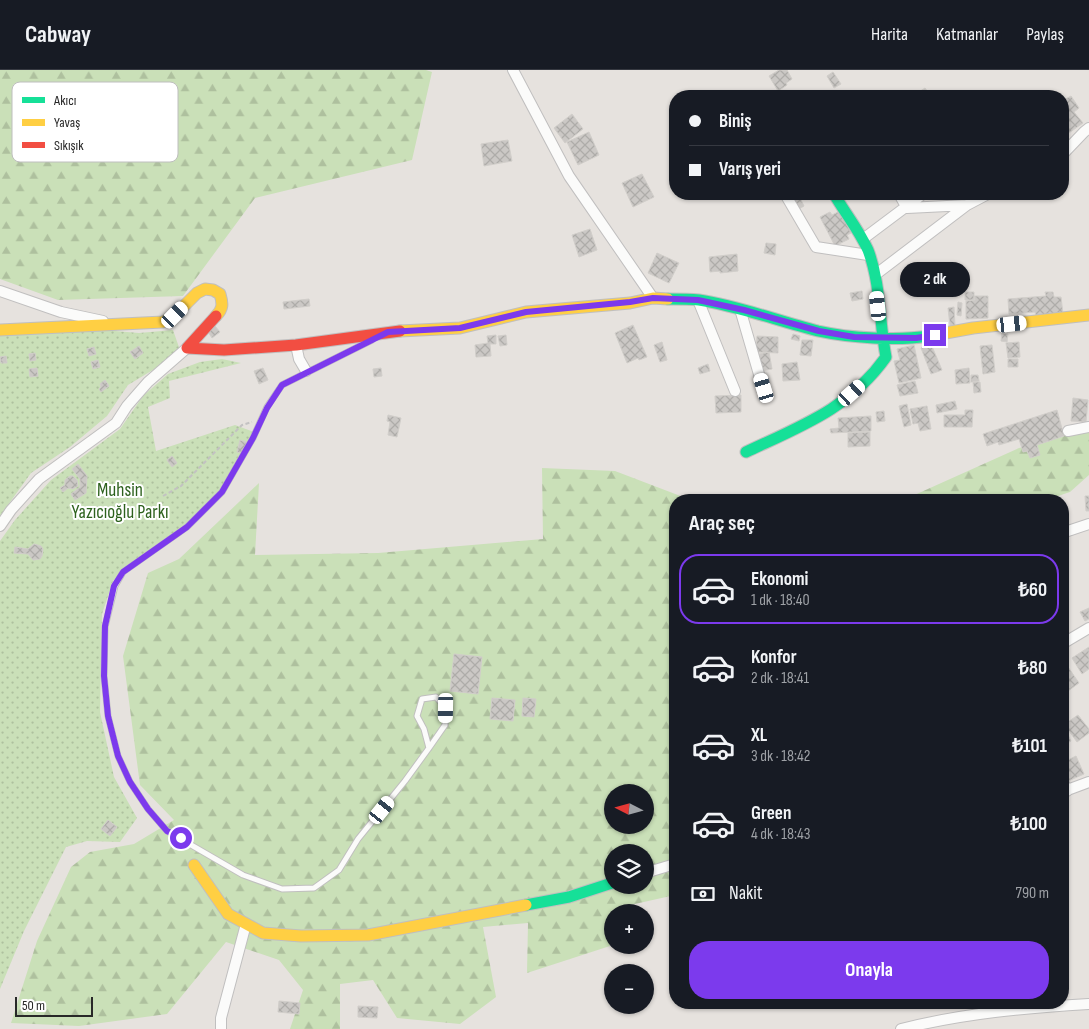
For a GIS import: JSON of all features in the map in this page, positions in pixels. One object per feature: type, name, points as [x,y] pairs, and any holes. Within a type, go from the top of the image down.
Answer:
[{"type":"street","points":[[513,70],[569,176],[653,298]]},
{"type":"street","points":[[1069,148],[1089,128]]},
{"type":"street","points":[[789,200],[816,247],[868,255]]},
{"type":"street","points":[[746,452],[840,405],[878,370],[886,357],[875,275],[863,239],[838,200]]},
{"type":"street","points":[[902,200],[907,208]]},
{"type":"street","points":[[863,239],[917,200]]},
{"type":"street","points":[[875,275],[967,205],[977,200]]},
{"type":"street","points":[[907,208],[967,205]]},
{"type":"street","points":[[0,330],[163,322],[175,315],[197,293],[205,289],[213,290],[220,294],[224,303],[221,311],[187,348],[148,382],[127,406],[116,423],[39,479],[11,510],[0,526]]},
{"type":"street","points":[[0,291],[61,312],[118,324]]},
{"type":"street","points":[[187,348],[224,350],[296,344],[388,332],[460,328],[526,312],[653,298],[698,300],[740,309],[819,331],[854,337],[916,338],[974,328],[1089,315]]},
{"type":"street","points":[[698,300],[736,391]]},
{"type":"street","points":[[740,309],[764,388]]},
{"type":"street","points":[[296,344],[299,359],[306,371]]},
{"type":"street","points":[[1068,431],[1089,427]]},
{"type":"street","points":[[1069,531],[1089,524]]},
{"type":"street","points":[[1069,640],[1089,628]]},
{"type":"street","points":[[1069,790],[1089,782]]},
{"type":"street","points":[[194,865],[228,914],[263,933],[301,936],[368,936],[569,896],[604,885]]},
{"type":"street","points":[[654,870],[669,866]]},
{"type":"street","points":[[221,1029],[221,1018],[246,924]]},
{"type":"street","points":[[1069,1005],[1089,1004]]},
{"type":"street","points":[[901,1029],[940,1019],[1010,1009]]},
{"type":"lane","points":[[388,332],[306,371],[282,385],[267,408],[253,438],[222,492],[187,527],[123,572],[114,586],[105,626],[104,676],[108,716],[118,756],[130,782],[148,809],[167,831],[243,875],[282,889],[314,888],[339,870],[358,839],[405,781],[429,748],[445,724],[446,708],[436,697],[422,699],[416,716],[424,729],[429,748]]},
{"type":"path","points":[[162,496],[181,486],[242,425],[262,419]]},
{"type":"green space","points":[[0,70],[426,70],[432,72],[412,160],[255,198],[183,296],[58,300],[0,279]]},
{"type":"green space","points":[[103,330],[139,333],[173,330],[181,353],[128,385],[107,416],[70,447],[31,473],[0,516],[0,334]]},
{"type":"green space","name":"Muhsin Yazıcıoğlu Parkı","points":[[222,359],[241,363],[169,381],[170,398],[148,407],[156,451],[235,425],[257,433],[233,479],[174,540],[133,561],[113,581],[102,614],[100,712],[114,777],[137,818],[120,842],[87,841],[66,847],[24,931],[0,989],[0,541],[15,520],[51,480],[120,429],[143,396],[168,374],[200,362]]},
{"type":"green space","points":[[1089,429],[1089,475],[1070,492],[1064,494],[917,494],[1019,448]]},
{"type":"green space","points":[[542,468],[615,471],[675,494],[669,494],[669,896],[635,904],[604,904],[604,948],[527,973],[528,923],[483,927],[496,997],[460,1024],[397,1018],[373,980],[340,984],[340,1029],[290,1029],[303,990],[279,960],[226,942],[167,1014],[79,1026],[11,1023],[37,941],[71,867],[90,852],[134,844],[174,820],[140,785],[123,656],[148,573],[179,559],[259,483],[255,555],[378,553],[543,539]]},
{"type":"building","points":[[779,70],[787,70],[792,79],[786,83],[787,85],[777,90],[769,76]]},
{"type":"building","points":[[833,72],[841,84],[834,88],[827,76]]},
{"type":"building","points":[[1071,96],[1079,108],[1074,112],[1083,123],[1069,133],[1069,97]]},
{"type":"building","points":[[572,114],[583,129],[565,143],[554,128]]},
{"type":"building","points":[[589,132],[599,155],[578,165],[567,142]]},
{"type":"building","points":[[508,140],[512,161],[484,166],[481,144]]},
{"type":"building","points":[[642,174],[654,197],[633,207],[622,183]]},
{"type":"building","points":[[794,200],[801,200],[804,206],[799,209]]},
{"type":"building","points":[[840,211],[851,233],[847,235],[849,239],[835,246],[820,217],[830,212],[832,215]]},
{"type":"building","points":[[590,229],[597,250],[579,257],[572,235]]},
{"type":"building","points":[[766,243],[776,244],[775,255],[764,253]]},
{"type":"building","points":[[657,253],[679,263],[669,283],[648,273]]},
{"type":"building","points":[[737,254],[738,271],[710,272],[709,257]]},
{"type":"building","points":[[862,291],[863,299],[852,301],[850,293]]},
{"type":"building","points":[[965,292],[974,292],[974,300],[965,300]]},
{"type":"building","points":[[1045,292],[1053,292],[1054,297],[1061,297],[1063,314],[1036,316],[1035,312],[1009,314],[1008,299],[1046,296]]},
{"type":"building","points":[[974,296],[988,296],[988,318],[966,319],[966,301],[975,300]]},
{"type":"building","points":[[309,299],[310,306],[284,309],[283,302]]},
{"type":"building","points":[[958,302],[962,303],[961,316],[957,315]]},
{"type":"building","points":[[954,307],[955,326],[950,326],[948,308]]},
{"type":"building","points":[[214,325],[220,332],[212,338],[207,330]]},
{"type":"building","points":[[633,325],[647,357],[639,360],[638,358],[627,363],[615,333]]},
{"type":"building","points":[[1002,333],[1008,334],[1007,342],[1001,341]]},
{"type":"building","points":[[793,334],[800,336],[799,341],[791,339]]},
{"type":"building","points":[[496,335],[496,344],[490,344],[491,356],[476,357],[475,345],[488,343],[487,336]]},
{"type":"building","points":[[506,335],[507,345],[500,346],[498,336]]},
{"type":"building","points":[[757,336],[778,337],[778,353],[756,352]]},
{"type":"building","points":[[802,340],[813,340],[811,356],[800,355]]},
{"type":"building","points":[[662,342],[667,360],[660,362],[654,345]]},
{"type":"building","points":[[1019,342],[1020,357],[1008,358],[1006,343]]},
{"type":"building","points":[[931,344],[942,370],[931,374],[921,348]]},
{"type":"building","points":[[914,345],[921,378],[899,383],[894,361],[900,360],[897,349]]},
{"type":"building","points":[[992,345],[995,372],[983,374],[980,346]]},
{"type":"building","points":[[139,346],[143,353],[135,359],[130,352]]},
{"type":"building","points":[[94,347],[96,354],[89,356],[87,349]]},
{"type":"building","points":[[769,352],[772,369],[761,371],[759,354]]},
{"type":"building","points":[[35,353],[36,360],[30,361],[29,354]]},
{"type":"building","points":[[6,356],[7,363],[1,363],[0,357]]},
{"type":"building","points":[[1008,359],[1018,359],[1018,367],[1008,367]]},
{"type":"building","points":[[98,360],[100,367],[93,369],[91,362]]},
{"type":"building","points":[[797,362],[800,380],[783,381],[782,364]]},
{"type":"building","points":[[708,364],[710,371],[700,374],[698,368]]},
{"type":"building","points":[[37,368],[38,376],[30,377],[29,369]]},
{"type":"building","points":[[263,368],[268,380],[259,384],[254,371]]},
{"type":"building","points":[[381,368],[382,376],[374,377],[373,369]]},
{"type":"building","points":[[969,368],[970,383],[956,384],[955,370]]},
{"type":"building","points":[[971,375],[978,375],[979,381],[971,382]]},
{"type":"building","points":[[105,380],[109,386],[101,392],[99,389],[101,387],[100,384]]},
{"type":"building","points":[[915,381],[918,393],[900,396],[897,385]]},
{"type":"building","points":[[973,382],[980,382],[981,392],[974,393]]},
{"type":"building","points":[[741,395],[741,412],[716,413],[715,396]]},
{"type":"building","points":[[1073,398],[1088,400],[1086,422],[1071,421]]},
{"type":"building","points":[[955,401],[957,409],[937,413],[936,405]]},
{"type":"building","points":[[907,404],[911,425],[904,427],[899,406]]},
{"type":"building","points":[[927,406],[931,429],[920,431],[918,423],[913,424],[910,409]]},
{"type":"building","points":[[965,410],[973,410],[972,427],[944,427],[944,415],[965,415]]},
{"type":"building","points":[[1057,410],[1064,436],[1037,445],[1040,455],[1030,458],[1027,451],[1023,452],[1019,439],[999,445],[998,442],[987,446],[983,434]]},
{"type":"building","points":[[884,411],[885,421],[877,422],[876,412]]},
{"type":"building","points":[[388,415],[401,418],[397,437],[388,435],[390,422],[387,421]]},
{"type":"building","points":[[871,416],[871,431],[831,433],[830,429],[839,428],[838,418]]},
{"type":"building","points":[[870,432],[870,446],[848,447],[848,433]]},
{"type":"building","points":[[240,440],[247,442],[244,454],[237,452]]},
{"type":"building","points":[[172,456],[177,463],[172,467],[167,460]]},
{"type":"building","points":[[78,464],[87,476],[86,493],[75,500],[71,494],[80,487],[80,479],[72,469]]},
{"type":"building","points":[[70,476],[77,480],[78,486],[73,489],[68,488],[63,492],[60,488],[65,485],[65,480]]},
{"type":"building","points":[[1085,496],[1089,496],[1089,511],[1086,511]]},
{"type":"building","points":[[34,544],[41,546],[43,549],[40,559],[33,560],[28,554],[14,553],[15,547],[28,549]]},
{"type":"building","points":[[1089,608],[1089,619],[1085,621],[1080,612]]},
{"type":"building","points":[[1089,647],[1089,669],[1082,674],[1072,658]]},
{"type":"building","points":[[454,654],[482,657],[478,694],[450,691]]},
{"type":"building","points":[[1069,668],[1079,683],[1069,690]]},
{"type":"building","points":[[492,698],[515,700],[513,721],[490,719]]},
{"type":"building","points":[[523,698],[536,699],[534,717],[522,716]]},
{"type":"building","points":[[1078,715],[1089,729],[1089,733],[1077,742],[1069,731],[1069,721]]},
{"type":"building","points":[[1076,756],[1084,774],[1069,781],[1069,760]]},
{"type":"building","points":[[108,820],[117,827],[110,836],[101,829]]},
{"type":"building","points":[[279,1001],[300,1003],[299,1014],[278,1012]]},
{"type":"building","points":[[358,1006],[378,1007],[377,1018],[358,1017]]},
{"type":"traffic: fast","points":[[746,452],[805,424],[840,403],[872,375],[886,357],[878,290],[872,263],[868,250],[838,200]]},
{"type":"traffic: fast","points":[[668,299],[714,303],[818,331],[844,335],[874,338],[916,338],[929,336]]},
{"type":"traffic: fast","points":[[526,905],[569,897],[604,886]]},
{"type":"traffic: slow","points":[[0,330],[163,322],[175,315],[197,293],[205,289],[213,290],[220,294],[222,306],[216,316]]},
{"type":"traffic: slow","points":[[400,331],[460,328],[526,312],[630,303],[653,298],[668,299]]},
{"type":"traffic: slow","points":[[929,336],[973,328],[1089,315]]},
{"type":"traffic: slow","points":[[194,865],[228,914],[263,933],[301,936],[368,935],[526,905]]},
{"type":"traffic: jam","points":[[216,316],[187,348],[224,350],[296,345],[400,331]]},
{"type":"route","points":[[181,838],[167,831],[148,809],[130,782],[118,756],[108,716],[104,676],[105,626],[114,586],[123,572],[187,527],[222,492],[253,438],[267,408],[282,385],[306,371],[388,332],[460,328],[526,312],[653,298],[698,300],[744,310],[819,331],[854,337],[916,338],[935,335]]}]
